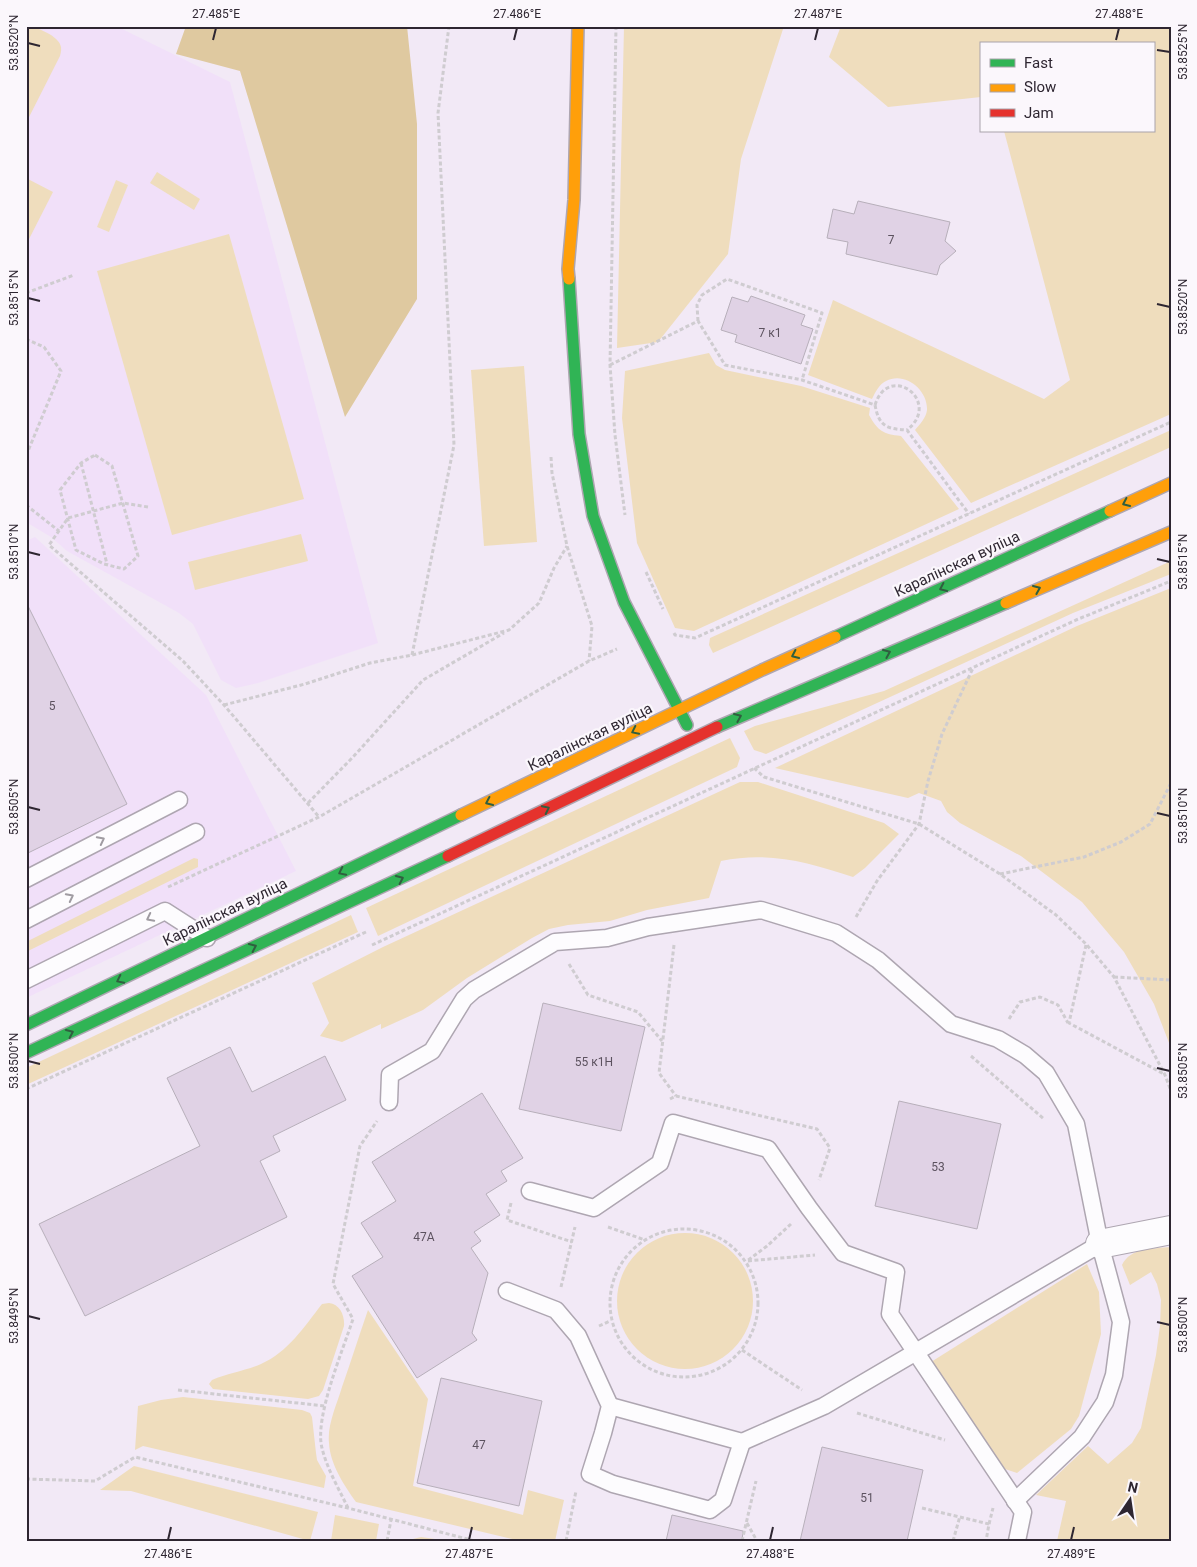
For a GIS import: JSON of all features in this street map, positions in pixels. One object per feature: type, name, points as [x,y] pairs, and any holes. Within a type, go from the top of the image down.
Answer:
[{"type":"main road","points":[[578,26],[574,200],[568,268],[578,434],[593,516],[609,564],[624,602],[694,738]]},
{"type":"main road","name":"Каралінская вуліца","points":[[26,1025],[679,710],[1171,482]]},
{"type":"main road","points":[[26,1053],[423,868],[740,716],[1171,532]]},
{"type":"street","points":[[1100,1244],[1171,1230]]},
{"type":"lane","points":[[26,879],[179,800]]},
{"type":"lane","points":[[28,914],[196,832]]},
{"type":"lane","points":[[390,1102],[390,1075],[432,1051],[464,999],[474,990],[555,942],[607,938],[648,927],[761,910],[836,933],[878,960],[951,1024],[998,1039],[1025,1055],[1046,1073],[1076,1124],[1100,1244],[1121,1322],[1114,1376],[1105,1402],[1082,1437],[1015,1501]]},
{"type":"lane","points":[[26,980],[165,911],[207,938]]},
{"type":"lane","points":[[530,1191],[594,1208],[660,1163],[673,1124],[768,1149],[842,1253],[896,1272],[890,1314],[1023,1512],[1017,1541]]},
{"type":"lane","points":[[610,1406],[742,1442],[824,1406],[1100,1244]]},
{"type":"lane","points":[[507,1291],[556,1310],[578,1336],[610,1406],[590,1474],[612,1484],[710,1510],[723,1500],[742,1442]]},
{"type":"path","points":[[412,656],[454,445],[438,113],[449,26]]},
{"type":"path","points":[[616,26],[610,365],[615,435],[626,522]]},
{"type":"path","points":[[26,293],[74,275]]},
{"type":"path","points":[[802,380],[822,313],[727,279],[702,295],[697,305],[698,321],[725,365],[802,380],[875,405]]},
{"type":"path","points":[[610,365],[698,321]]},
{"type":"path","points":[[26,340],[44,347],[61,371],[26,456]]},
{"type":"path","points":[[894,385],[910,390],[916,396],[920,405],[913,425],[907,430],[892,429],[884,425],[877,415],[875,405],[878,396],[888,387],[894,385]]},
{"type":"path","points":[[671,627],[675,635],[695,638],[1171,422]]},
{"type":"path","points":[[907,430],[969,514]]},
{"type":"path","points":[[95,455],[112,466],[123,503],[138,556],[124,569],[107,564],[76,550],[60,490],[81,463],[95,455]]},
{"type":"path","points":[[81,463],[107,564]]},
{"type":"path","points":[[148,508],[123,503],[68,518],[49,545],[183,661],[224,705],[319,817]]},
{"type":"path","points":[[26,505],[59,531]]},
{"type":"path","points":[[160,891],[319,817],[589,661],[592,626],[566,546],[554,568],[540,603],[508,630],[423,680],[353,757],[308,802]]},
{"type":"path","points":[[643,566],[663,609]]},
{"type":"path","points":[[372,946],[973,667],[1076,620],[1171,581]]},
{"type":"path","points":[[224,705],[305,684],[370,663],[412,656],[508,630]]},
{"type":"path","points":[[877,881],[919,824],[928,781],[942,734],[973,667]]},
{"type":"path","points":[[754,768],[764,777],[919,824],[1000,874],[1056,915],[1086,944],[1114,977],[1165,1075],[1171,1091]]},
{"type":"path","points":[[1000,874],[1084,857],[1121,842],[1150,824],[1171,783]]},
{"type":"path","points":[[676,1096],[659,1073],[677,922]]},
{"type":"path","points":[[26,1089],[366,932]]},
{"type":"path","points":[[555,942],[588,995],[638,1012],[662,1041]]},
{"type":"path","points":[[1069,1023],[1086,944]]},
{"type":"path","points":[[1114,977],[1171,980]]},
{"type":"path","points":[[1012,1013],[1020,1002],[1040,997],[1058,1005],[1069,1023],[1165,1075]]},
{"type":"path","points":[[966,1052],[1048,1124]]},
{"type":"path","points":[[348,1508],[325,1461],[321,1446],[322,1420],[325,1406],[354,1319],[333,1284],[360,1146],[390,1102]]},
{"type":"path","points":[[747,1261],[767,1246],[809,1208]]},
{"type":"path","points":[[556,1310],[575,1225]]},
{"type":"path","points":[[602,1225],[644,1240]]},
{"type":"path","points":[[688,1228],[704,1231],[731,1244],[747,1261],[754,1275],[758,1290],[757,1322],[742,1350],[726,1364],[707,1374],[686,1377],[664,1374],[645,1366],[628,1352],[615,1335],[607,1306],[617,1271],[628,1254],[644,1240],[666,1231],[688,1228]]},
{"type":"path","points":[[747,1261],[842,1253]]},
{"type":"path","points":[[742,1350],[824,1406]]},
{"type":"path","points":[[178,1390],[325,1406]]},
{"type":"path","points":[[852,1412],[944,1440],[951,1447]]},
{"type":"path","points":[[26,1479],[94,1481],[135,1457],[348,1508],[464,1540],[475,1541]]},
{"type":"path","points":[[742,1541],[758,1473]]},
{"type":"path","points":[[566,1541],[577,1484],[590,1474]]},
{"type":"path","points":[[986,1541],[994,1500]]},
{"type":"path","points":[[922,1508],[989,1524]]},
{"type":"path","points":[[953,1541],[960,1516]]},
{"type":"path","points":[[387,1541],[392,1520]]},
{"type":"path","points":[[746,1523],[757,1541]]},
{"type":"shaded area","points":[[26,26],[116,26],[230,82],[378,643],[258,683],[236,688],[221,680],[193,624],[179,613],[67,551],[51,537],[26,522]]},
{"type":"shaded area","points":[[26,26],[40,29],[50,34],[58,41],[61,48],[60,56],[26,123]]},
{"type":"shaded area","points":[[186,26],[407,26],[417,124],[417,299],[345,417],[240,71],[176,54]]},
{"type":"shaded area","points":[[624,26],[784,26],[741,159],[728,254],[658,342],[617,348]]},
{"type":"shaded area","points":[[841,26],[1171,26],[1171,414],[971,503],[915,430],[924,418],[927,410],[924,396],[914,384],[901,378],[886,381],[879,386],[872,399],[808,375],[833,300],[1044,399],[1070,380],[1004,132],[1154,132],[1154,42],[980,42],[980,97],[888,107],[829,57]]},
{"type":"shaded area","points":[[157,172],[200,199],[194,210],[150,183]]},
{"type":"shaded area","points":[[26,178],[53,192],[26,245]]},
{"type":"shaded area","points":[[116,180],[128,185],[109,232],[97,227]]},
{"type":"shaded area","points":[[229,234],[304,499],[172,535],[97,271]]},
{"type":"shaded area","points":[[709,353],[716,365],[725,370],[801,386],[870,408],[869,415],[875,425],[885,433],[901,436],[959,509],[694,631],[675,628],[637,543],[622,418],[625,371]]},
{"type":"shaded area","points":[[524,366],[537,542],[484,546],[471,370]]},
{"type":"shaded area","points":[[1171,430],[1171,447],[713,653],[709,645],[710,638]]},
{"type":"shaded area","points":[[301,534],[308,561],[195,590],[188,562]]},
{"type":"shaded area","points":[[35,537],[206,695],[296,871],[26,998],[26,541]]},
{"type":"shaded area","points":[[1171,561],[1171,574],[1073,613],[766,754],[754,750],[744,731],[755,726],[884,691]]},
{"type":"shaded area","points":[[1171,588],[1171,1048],[1154,1004],[1124,952],[1082,902],[1021,856],[960,823],[947,812],[941,801],[919,793],[908,798],[775,768],[1077,626]]},
{"type":"shaded area","points":[[730,738],[740,758],[737,767],[378,936],[366,908]]},
{"type":"shaded area","points":[[740,782],[758,782],[884,823],[899,834],[865,868],[853,877],[804,863],[772,858],[738,858],[721,861],[709,898],[647,910],[610,921],[549,929],[467,978],[423,1010],[381,1029],[381,1024],[342,1042],[320,1036],[329,1023],[312,983],[383,947]]},
{"type":"shaded area","points":[[194,858],[198,859],[198,867],[26,952],[26,942]]},
{"type":"shaded area","points":[[351,915],[358,932],[26,1085],[26,1068]]},
{"type":"shaded area","points":[[685,1233],[711,1238],[723,1244],[733,1253],[742,1263],[748,1275],[753,1301],[748,1327],[742,1339],[733,1349],[723,1358],[711,1364],[685,1369],[659,1364],[647,1358],[637,1349],[628,1339],[622,1327],[617,1301],[622,1275],[628,1263],[637,1253],[647,1244],[659,1238]]},
{"type":"shaded area","points":[[1171,1247],[1171,1541],[1057,1541],[1066,1501],[1036,1495],[1088,1446],[1108,1464],[1132,1443],[1141,1428],[1156,1355],[1161,1300],[1157,1284],[1151,1272],[1130,1285],[1122,1265],[1126,1259],[1136,1252]]},
{"type":"shaded area","points":[[1087,1264],[1099,1292],[1101,1334],[1079,1416],[1071,1429],[1017,1473],[1005,1469],[931,1362]]},
{"type":"shaded area","points":[[329,1303],[341,1311],[344,1318],[344,1326],[323,1390],[319,1396],[308,1399],[213,1389],[209,1384],[212,1380],[271,1359],[295,1338],[322,1304]]},
{"type":"shaded area","points":[[368,1310],[428,1399],[413,1486],[523,1515],[528,1490],[564,1500],[555,1541],[521,1541],[356,1502],[342,1481],[332,1459],[329,1429]]},
{"type":"shaded area","points":[[183,1397],[302,1410],[310,1413],[317,1460],[326,1476],[324,1488],[143,1446],[135,1450],[138,1406]]},
{"type":"shaded area","points":[[134,1466],[318,1512],[310,1541],[131,1491],[100,1490]]},
{"type":"shaded area","points":[[335,1515],[379,1524],[376,1541],[331,1541]]},
{"type":"shaded area","points":[[421,1537],[449,1541],[405,1541]]},
{"type":"building","points":[[858,201],[950,222],[945,241],[956,251],[940,265],[937,275],[846,254],[848,242],[827,238],[833,209],[854,214]]},
{"type":"building","points":[[751,296],[805,315],[801,325],[813,329],[801,364],[735,342],[737,335],[721,330],[732,297],[748,302]]},
{"type":"building","points":[[26,602],[127,804],[26,854]]},
{"type":"building","points":[[543,1003],[645,1027],[621,1131],[519,1109]]},
{"type":"building","points":[[230,1047],[252,1092],[325,1056],[346,1100],[273,1136],[280,1151],[260,1161],[287,1217],[85,1316],[39,1224],[200,1146],[167,1078]]},
{"type":"building","points":[[482,1093],[523,1158],[501,1171],[507,1181],[486,1194],[500,1215],[474,1232],[481,1241],[471,1248],[488,1273],[472,1333],[477,1340],[417,1378],[352,1276],[383,1257],[361,1223],[396,1201],[372,1162]]},
{"type":"building","points":[[899,1101],[1001,1124],[977,1229],[875,1206]]},
{"type":"building","points":[[441,1378],[542,1401],[519,1506],[417,1483]]},
{"type":"building","points":[[822,1447],[923,1470],[907,1541],[800,1541]]},
{"type":"building","points":[[672,1515],[743,1531],[742,1541],[666,1541]]},
{"type":"traffic: fast","points":[[569,279],[579,434],[593,516],[624,602],[687,725]]},
{"type":"traffic: fast","points":[[835,637],[1110,511]]},
{"type":"traffic: fast","points":[[717,727],[1006,603]]},
{"type":"traffic: fast","points":[[26,1025],[461,815]]},
{"type":"traffic: fast","points":[[26,1053],[448,856]]},
{"type":"traffic: slow","points":[[569,279],[568,269],[574,200],[578,26]]},
{"type":"traffic: slow","points":[[1110,511],[1171,483]]},
{"type":"traffic: slow","points":[[1006,603],[1171,532]]},
{"type":"traffic: slow","points":[[461,815],[762,670],[835,637]]},
{"type":"traffic: jam","points":[[448,856],[717,727]]}]
